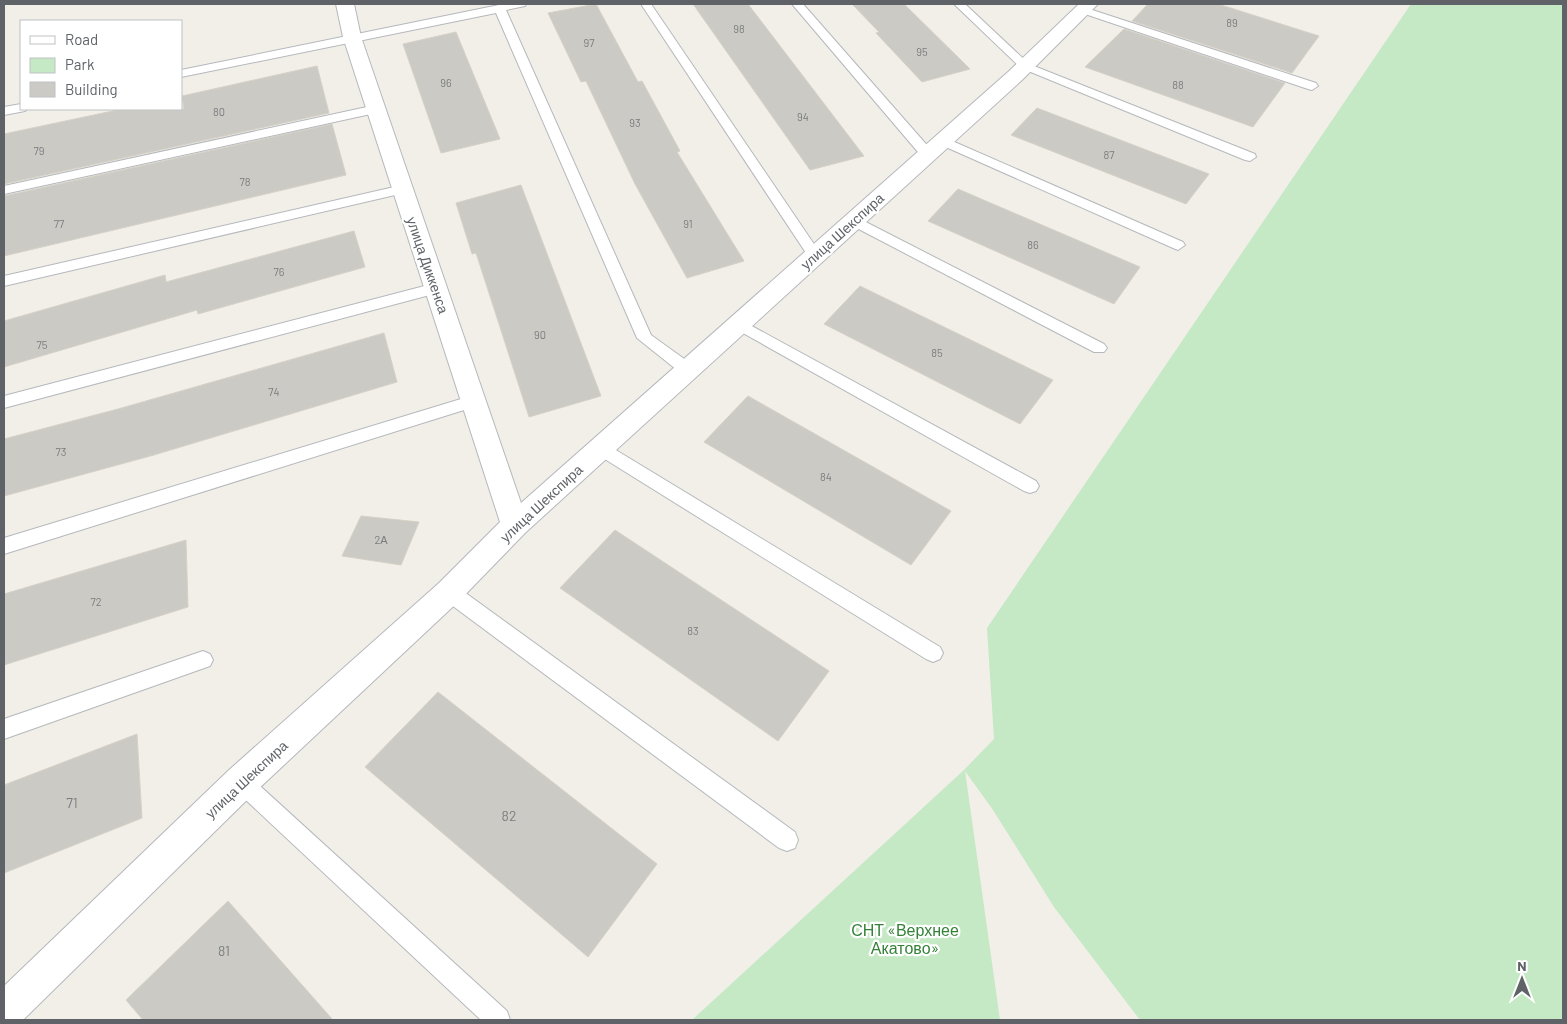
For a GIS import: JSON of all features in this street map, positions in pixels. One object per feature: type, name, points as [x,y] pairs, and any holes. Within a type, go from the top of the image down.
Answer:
[{"type":"street","name":"улица Диккенса","points":[[344,4],[352,37],[515,525]]},
{"type":"street","name":"улица Шекспира","points":[[4,1012],[241,782],[449,592],[515,525],[935,148],[1086,7]]},
{"type":"lane","points":[[182,74],[352,37],[521,4]]},
{"type":"lane","points":[[646,4],[815,256]]},
{"type":"lane","points":[[797,4],[935,148],[1178,245]]},
{"type":"lane","points":[[959,4],[1025,66],[1250,158]]},
{"type":"lane","points":[[1086,7],[1312,86]]},
{"type":"lane","points":[[499,8],[645,338],[688,370]]},
{"type":"lane","points":[[4,111],[20,108]]},
{"type":"lane","points":[[4,190],[376,109]]},
{"type":"lane","points":[[4,281],[402,189]]},
{"type":"lane","points":[[854,221],[1099,348]]},
{"type":"lane","points":[[4,402],[436,288]]},
{"type":"lane","points":[[739,324],[1030,486]]},
{"type":"lane","points":[[4,546],[474,401]]},
{"type":"lane","points":[[601,448],[933,653]]},
{"type":"lane","points":[[449,592],[787,840]]},
{"type":"lane","points":[[4,729],[203,660]]},
{"type":"lane","points":[[241,782],[498,1020]]},
{"type":"green space","name":"СНТ «Верхнее Акатово»","points":[[1411,4],[1563,4],[1563,1020],[1140,1020],[1054,907],[993,810],[965,771],[1000,1020],[692,1020],[964,770],[994,739],[987,628]]},
{"type":"building","points":[[596,4],[638,82],[642,81],[680,151],[677,152],[744,261],[687,278],[635,184],[586,81],[581,82],[548,13]]},
{"type":"building","points":[[693,4],[748,4],[864,156],[810,170]]},
{"type":"building","points":[[852,4],[904,4],[970,69],[922,82],[876,33],[879,32]]},
{"type":"building","points":[[1148,4],[1218,4],[1319,36],[1292,73],[1132,21]]},
{"type":"building","points":[[1124,29],[1285,83],[1253,127],[1085,67]]},
{"type":"building","points":[[456,32],[500,139],[441,153],[403,44]]},
{"type":"building","points":[[317,66],[329,113],[4,184],[4,134],[117,110],[182,110],[184,109],[182,96]]},
{"type":"building","points":[[1037,108],[1209,174],[1186,204],[1011,135]]},
{"type":"building","points":[[332,124],[346,175],[4,256],[4,196]]},
{"type":"building","points":[[521,185],[601,396],[529,417],[476,253],[472,254],[456,203]]},
{"type":"building","points":[[958,189],[1140,267],[1114,304],[928,221]]},
{"type":"building","points":[[354,231],[365,267],[198,314],[197,310],[4,367],[4,321],[165,275],[166,282]]},
{"type":"building","points":[[860,286],[1053,380],[1020,424],[824,324]]},
{"type":"building","points":[[384,333],[397,382],[154,455],[4,496],[4,439],[118,409]]},
{"type":"building","points":[[748,396],[951,511],[911,565],[704,442]]},
{"type":"building","points":[[361,516],[419,522],[401,565],[342,556]]},
{"type":"building","points":[[615,530],[829,671],[778,741],[560,588]]},
{"type":"building","points":[[186,540],[188,607],[4,665],[4,594]]},
{"type":"building","points":[[438,692],[657,864],[588,957],[365,767]]},
{"type":"building","points":[[137,734],[142,818],[4,873],[4,785]]},
{"type":"building","points":[[228,901],[333,1020],[143,1020],[126,1000]]}]
